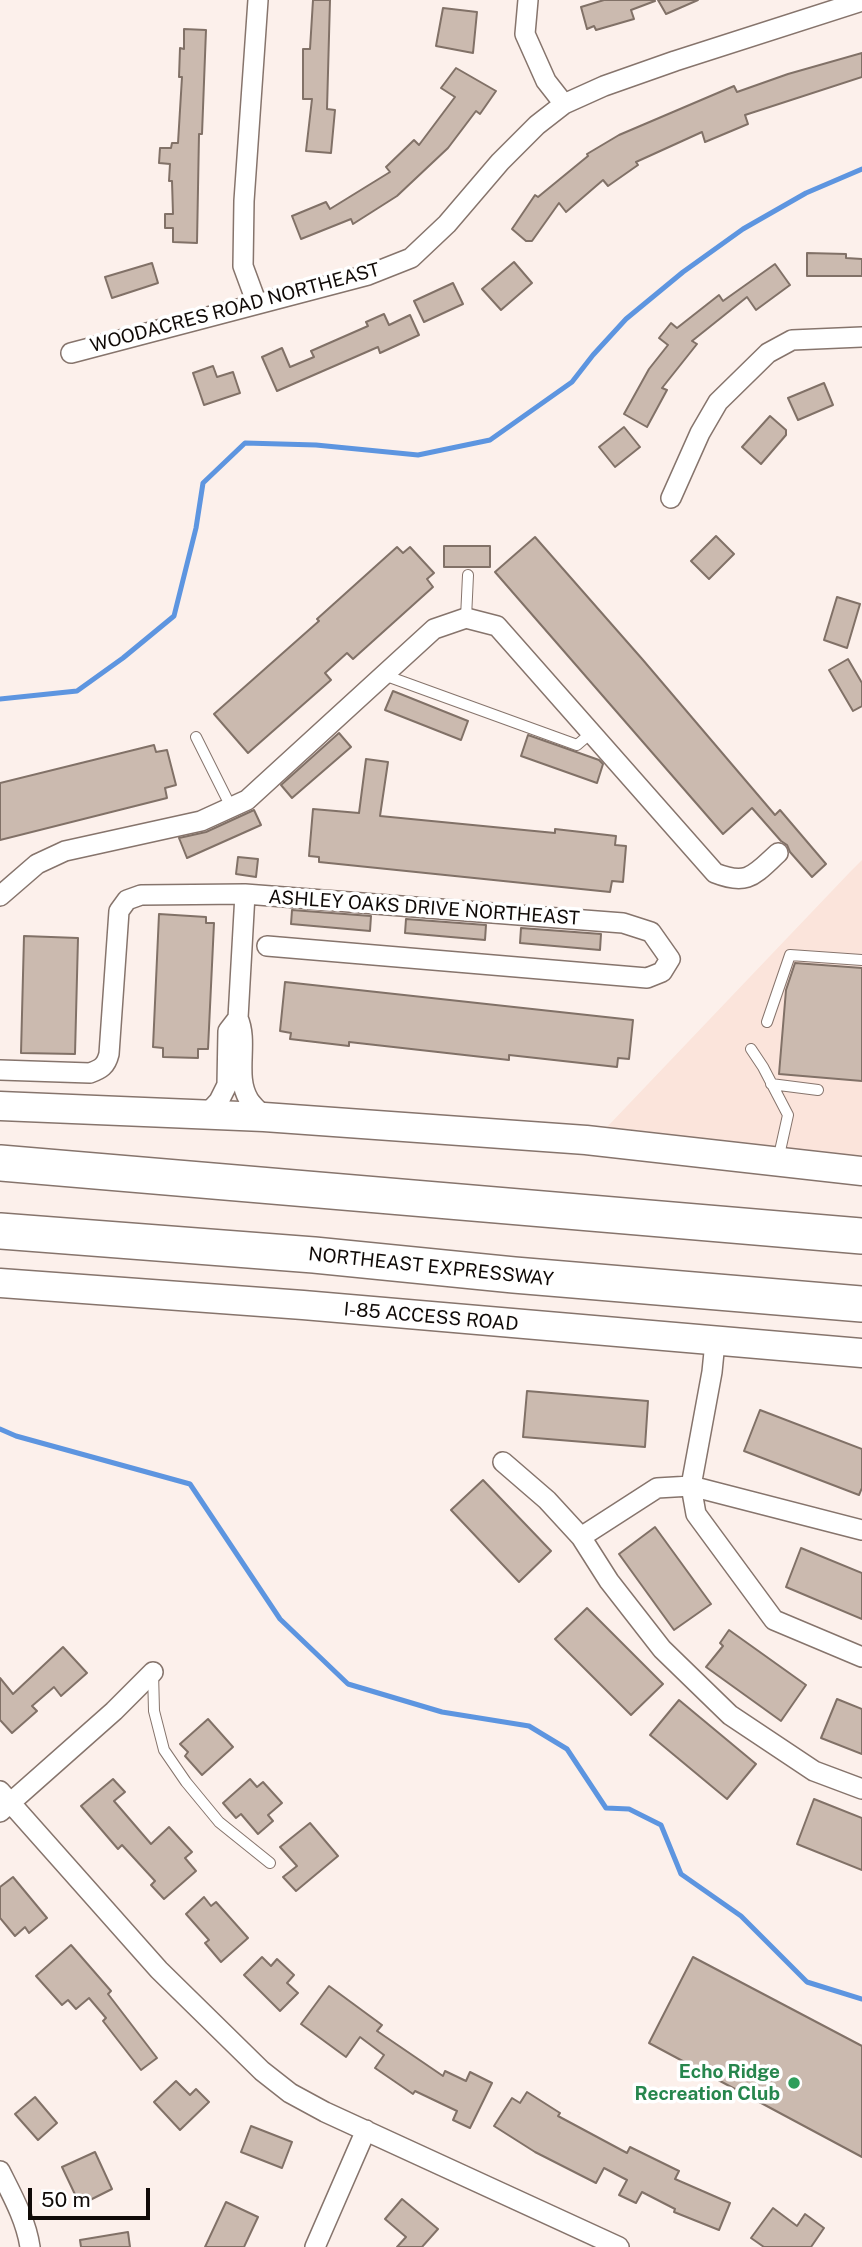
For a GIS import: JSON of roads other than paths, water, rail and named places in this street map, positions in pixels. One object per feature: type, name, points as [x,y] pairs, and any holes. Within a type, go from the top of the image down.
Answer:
[{"type":"highway","points":[[0,1163],[862,1236]]},
{"type":"highway","name":"NORTHEAST EXPRESSWAY","points":[[0,1231],[314,1255],[514,1275],[862,1304]]},
{"type":"main road","points":[[0,1106],[264,1117],[586,1140],[862,1171]]},
{"type":"main road","name":"I-85 ACCESS ROAD","points":[[0,1283],[862,1353]]},
{"type":"street","points":[[257,304],[243,266],[244,201],[258,0]]},
{"type":"street","points":[[528,0],[525,34],[546,81],[564,104]]},
{"type":"street","name":"WOODACRES ROAD NORTHEAST","points":[[71,353],[368,275],[411,258],[447,224],[500,162],[537,125],[564,104],[604,86],[675,61],[862,1]]},
{"type":"street","points":[[671,498],[682,469],[718,402],[768,353],[792,340],[862,337]]},
{"type":"street","points":[[1,892],[37,864],[65,851],[201,821],[247,800],[434,629],[466,618],[498,626],[715,873],[734,880],[754,875],[778,853]]},
{"type":"street","points":[[0,1070],[90,1073],[100,1070],[106,1064],[109,1054],[119,911],[127,900],[141,895],[245,894]]},
{"type":"street","name":"ASHLEY OAKS DRIVE NORTHEAST","points":[[206,1115],[225,1093],[238,1065],[243,1031],[238,1018],[245,894],[623,923],[650,932],[670,959],[662,972],[647,978],[267,946]]},
{"type":"street","name":"ASHLEY OAKS DRIVE NORTHEAST","points":[[238,1065],[248,1099],[264,1117]]},
{"type":"street","points":[[715,1342],[691,1486],[696,1514],[774,1620],[862,1657]]},
{"type":"street","points":[[503,1462],[547,1500],[581,1537],[609,1581],[662,1649],[730,1715],[814,1771],[862,1789]]},
{"type":"street","points":[[581,1537],[657,1488],[691,1486],[862,1530]]},
{"type":"street","points":[[153,1672],[114,1711],[3,1802],[159,1970],[262,2071],[290,2094],[610,2245]]},
{"type":"street","points":[[316,2247],[366,2130]]},
{"type":"street","points":[[0,2171],[17,2205],[29,2236],[30,2247]]},
{"type":"lane","points":[[466,618],[468,575]]},
{"type":"lane","points":[[383,675],[578,745],[591,733]]},
{"type":"lane","points":[[196,737],[230,807]]},
{"type":"lane","points":[[767,1022],[790,955],[862,960]]},
{"type":"lane","points":[[751,1049],[788,1115],[778,1160]]},
{"type":"lane","points":[[771,1084],[818,1090]]},
{"type":"lane","points":[[153,1672],[154,1711],[164,1750],[219,1822],[270,1863]]},
{"type":"waterway","points":[[0,699],[77,691],[174,616],[196,528],[203,483],[245,443],[316,445],[418,455],[490,440],[572,382],[626,319],[683,272],[743,229],[806,193],[862,169]]},
{"type":"waterway","points":[[0,1429],[16,1436],[190,1484],[280,1619],[348,1684],[442,1712],[529,1726],[567,1749],[606,1808],[629,1809],[661,1825],[681,1874],[741,1916],[807,1982],[862,1999]]},
{"type":"place","name":"Echo Ridge Recreation Club","points":[[794,2083]]}]
